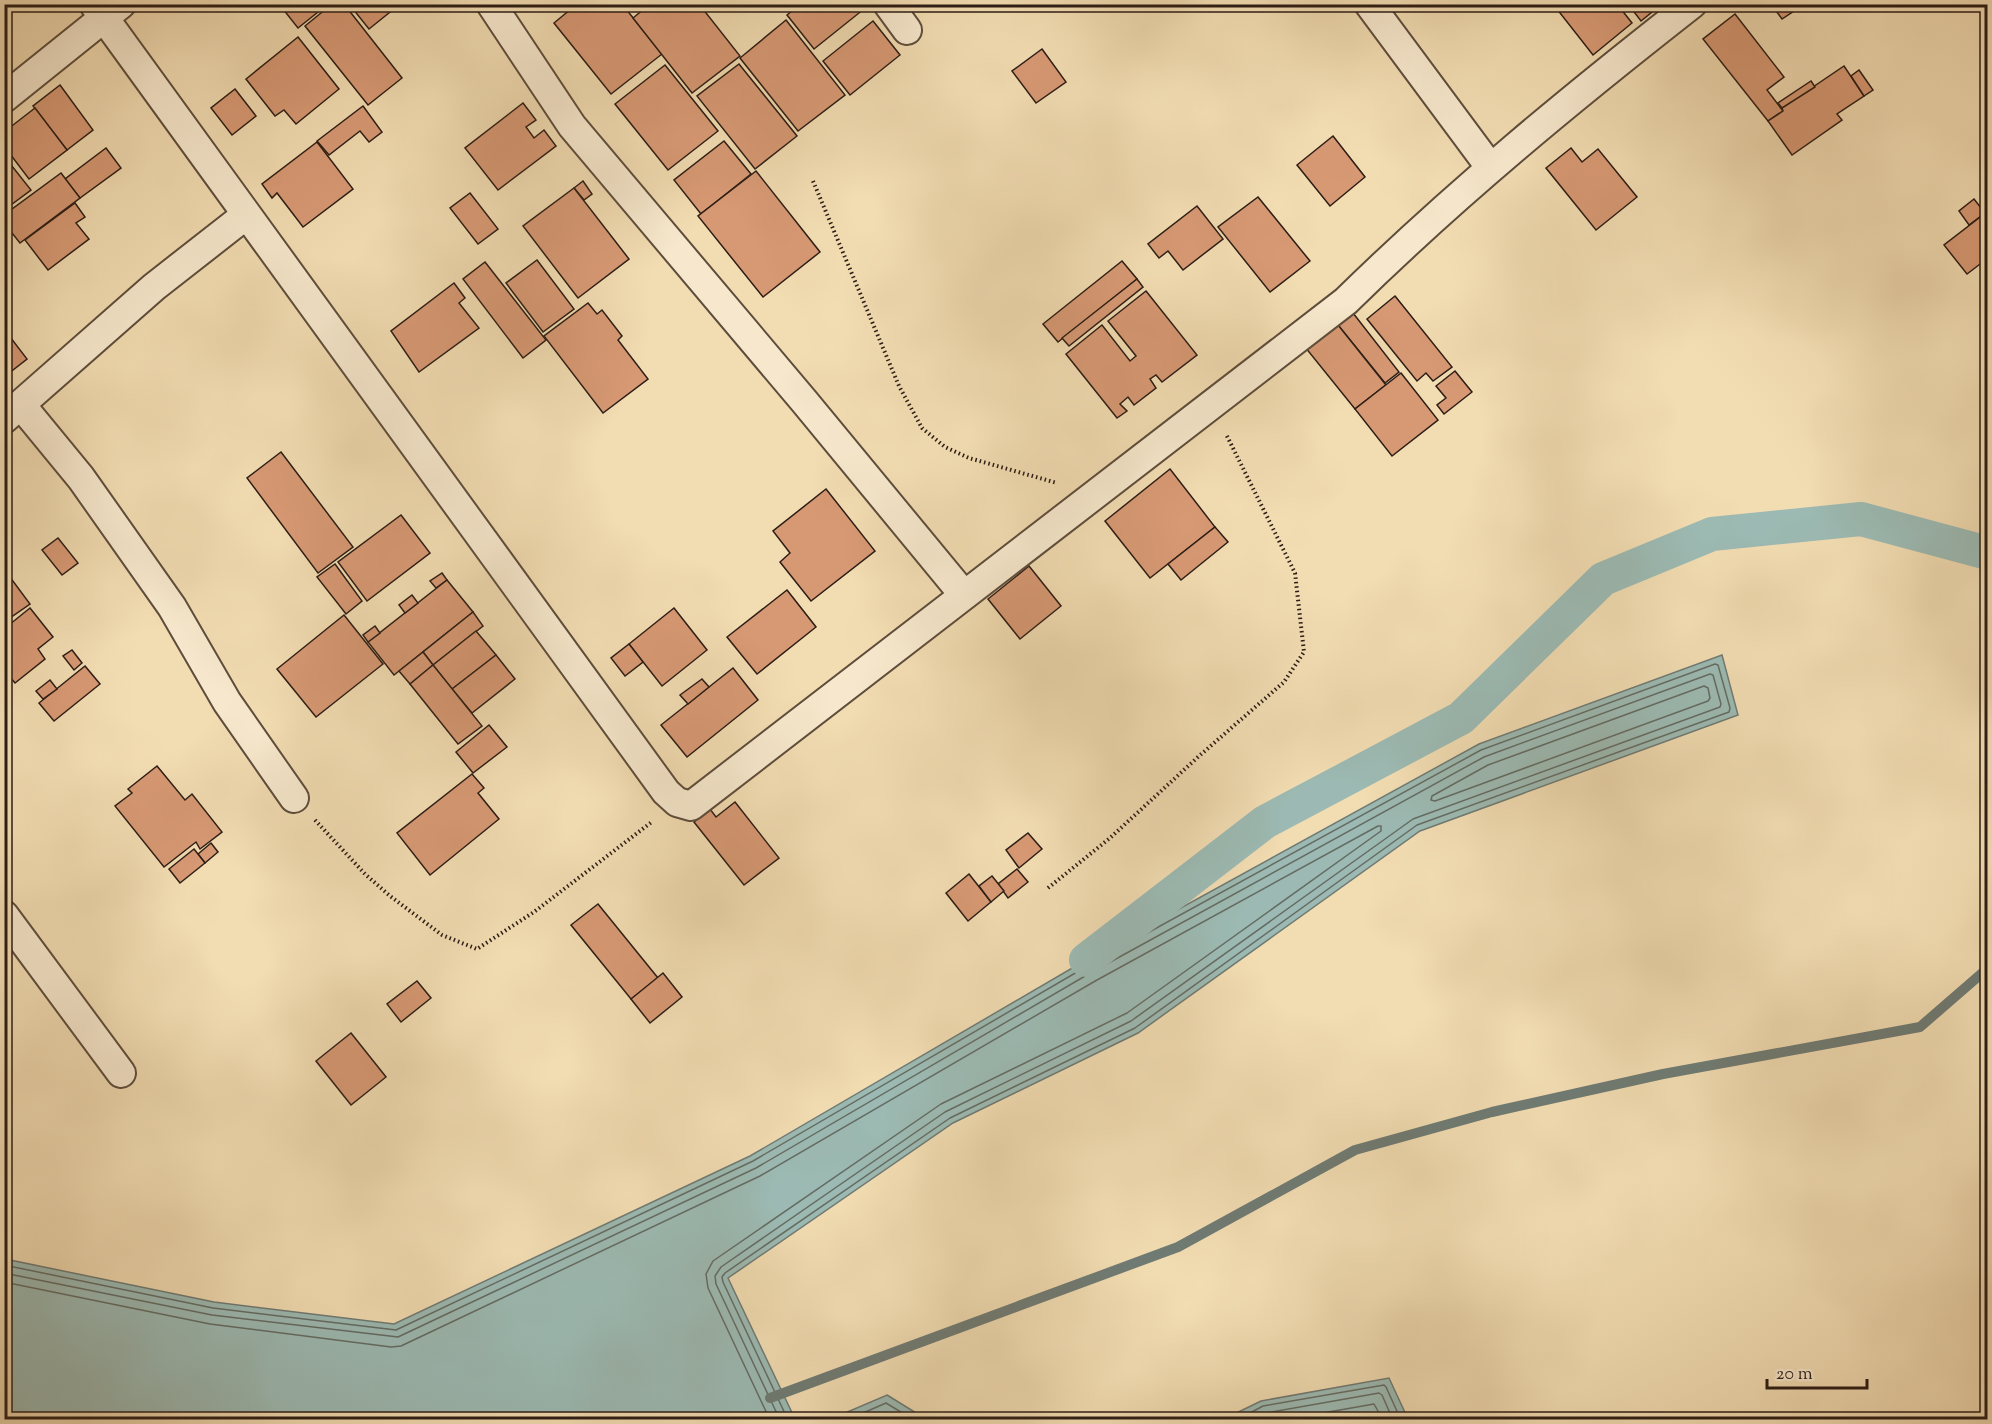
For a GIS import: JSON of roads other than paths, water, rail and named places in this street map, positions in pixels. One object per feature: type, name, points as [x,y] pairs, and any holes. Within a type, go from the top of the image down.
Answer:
[{"type":"street","points":[[491,4],[572,126],[964,595]]},
{"type":"street","points":[[888,4],[907,30]]},
{"type":"street","points":[[1369,4],[1490,167]]},
{"type":"street","points":[[4,98],[106,9],[246,215],[666,792],[677,802],[691,806],[1346,301],[1490,167],[1606,71],[1692,4]]},
{"type":"street","points":[[246,215],[154,287],[13,412],[81,478],[171,607],[227,702],[294,798]]},
{"type":"street","points":[[4,915],[121,1073]]},
{"type":"water","points":[[1722,655],[1738,715],[1420,831],[1138,1033],[953,1123],[728,1278],[795,1419],[5,1419],[5,1259],[214,1302],[394,1324],[750,1156],[1086,960],[1479,744]]},
{"type":"water","points":[[1389,1378],[1408,1419],[1224,1419],[1261,1401]]},
{"type":"water","points":[[887,1395],[926,1419],[831,1419]]},
{"type":"waterway","points":[[1086,960],[1265,822],[1461,718],[1603,579],[1712,534],[1861,519],[1988,553]]},
{"type":"waterway","points":[[770,1398],[1178,1247],[1355,1150],[1492,1112],[1663,1074],[1920,1027],[1988,968]]}]
